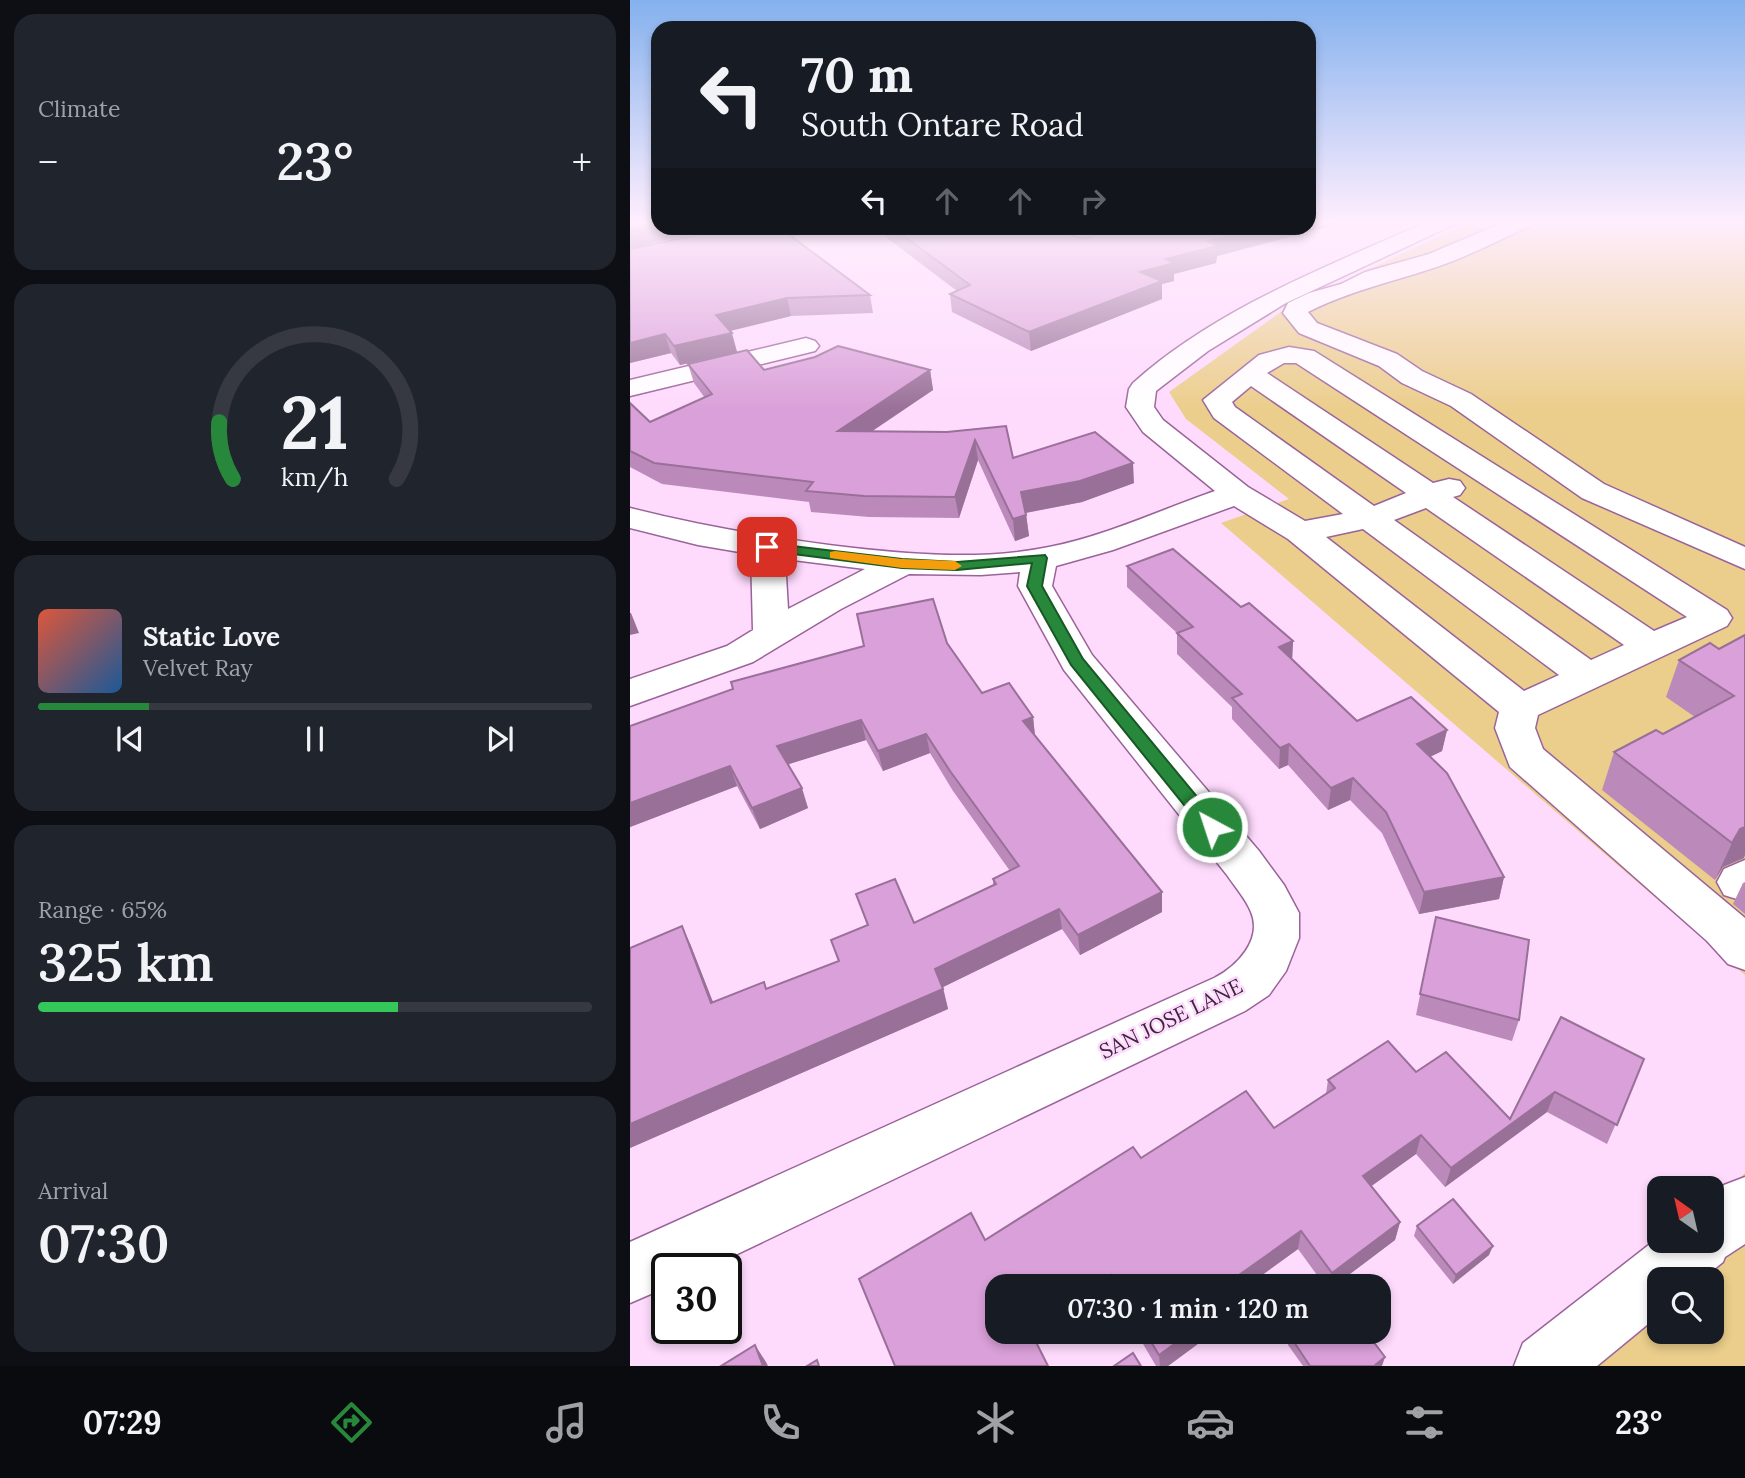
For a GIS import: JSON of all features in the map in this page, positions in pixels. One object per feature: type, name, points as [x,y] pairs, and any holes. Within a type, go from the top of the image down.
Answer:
[{"type":"street","points":[[1312,284],[1269,304],[1199,346],[1143,389],[1140,407],[1145,417],[1237,494],[1300,532],[1520,708]]},
{"type":"street","points":[[1360,284],[1297,307],[1295,313],[1308,328],[1388,360],[1412,377],[1461,400],[1593,491],[1745,559]]},
{"type":"street","points":[[630,388],[806,346]]},
{"type":"street","points":[[1520,708],[1588,677],[1652,646],[1714,618],[1305,357],[1296,354],[1265,361],[1217,400],[1224,412],[1588,677]]},
{"type":"street","points":[[1250,373],[1652,646]]},
{"type":"street","points":[[1300,532],[1370,518],[1487,474]]},
{"type":"street","points":[[630,518],[720,541],[902,564],[957,566],[1040,558],[1081,550],[1237,494]]},
{"type":"street","points":[[767,547],[772,635]]},
{"type":"street","name":"SAN JOSE LANE","points":[[630,1273],[1210,1004],[1245,986],[1264,965],[1274,942],[1277,918],[1265,895],[1243,863],[1077,661],[1035,586],[1040,558]]},
{"type":"street","points":[[630,693],[740,654],[839,595],[902,564]]},
{"type":"street","points":[[1520,708],[1515,728],[1525,757],[1724,927],[1745,950]]},
{"type":"street","points":[[1724,1223],[1745,1206]]},
{"type":"street","points":[[1546,1366],[1687,1253]]},
{"type":"shaded area","points":[[1339,284],[1745,284],[1745,975],[1221,523],[1289,499],[1186,419],[1169,392],[1285,309]]},
{"type":"shaded area","points":[[1745,1173],[1745,1366],[1544,1366],[1662,1253],[1724,1253],[1724,1193]]},
{"type":"building","points":[[630,284],[855,284],[870,295],[787,298],[716,315],[732,333],[674,346],[665,334],[630,343]]},
{"type":"building","points":[[968,284],[1155,284],[1029,332],[950,294],[970,285]]},
{"type":"building","points":[[838,346],[930,370],[838,431],[947,432],[1006,426],[1013,458],[1095,432],[1133,463],[1080,481],[1021,492],[1026,515],[1013,519],[975,440],[955,497],[864,496],[806,491],[813,482],[654,463],[630,451],[630,403],[650,422],[712,394],[688,364],[747,350],[764,370],[815,357]]},
{"type":"building","points":[[1173,549],[1241,607],[1249,603],[1293,641],[1279,647],[1357,721],[1411,697],[1447,730],[1417,744],[1447,773],[1504,877],[1424,892],[1386,812],[1353,778],[1331,788],[1289,744],[1280,748],[1232,698],[1242,694],[1177,633],[1193,627],[1127,566]]},
{"type":"building","points":[[933,599],[947,643],[982,693],[1009,683],[1033,717],[1023,721],[1162,892],[1078,935],[1059,909],[935,969],[943,989],[630,1124],[630,948],[682,926],[711,1003],[764,982],[766,989],[839,961],[831,940],[868,925],[856,894],[895,879],[914,923],[996,884],[993,879],[1019,866],[926,734],[878,751],[861,720],[777,746],[802,788],[752,808],[730,766],[630,803],[630,726],[733,689],[731,682],[864,646],[857,614]]},
{"type":"building","points":[[1745,635],[1745,827],[1740,829],[1732,843],[1614,752],[1656,730],[1663,734],[1734,696],[1679,660],[1710,643],[1719,649]]},
{"type":"building","points":[[1436,917],[1529,940],[1519,1020],[1420,994]]},
{"type":"building","points":[[1561,1017],[1644,1059],[1617,1125],[1555,1092],[1451,1168],[1421,1135],[1363,1176],[1400,1222],[1332,1273],[1301,1231],[1240,1274],[985,1274],[985,1344],[1037,1344],[1048,1366],[895,1366],[859,1279],[971,1213],[985,1240],[1133,1147],[1141,1158],[1246,1091],[1274,1128],[1335,1088],[1328,1080],[1388,1041],[1416,1072],[1446,1052],[1510,1119]]},
{"type":"building","points":[[1453,1199],[1493,1246],[1456,1275],[1417,1226]]},
{"type":"building","points":[[1152,1344],[1174,1344],[1159,1355]]},
{"type":"building","points":[[1295,1344],[1375,1344],[1385,1357],[1374,1366],[1310,1366]]},
{"type":"building","points":[[755,1345],[763,1366],[721,1366]]},
{"type":"building","points":[[1133,1353],[1141,1366],[1114,1366]]},
{"type":"building","points":[[817,1360],[819,1366],[807,1366]]},
{"type":"slow traffic","points":[[835,555],[902,564],[955,566]]},
{"type":"route","points":[[767,547],[902,564],[957,566],[1040,558],[1035,586],[1077,661],[1212,827]]}]
